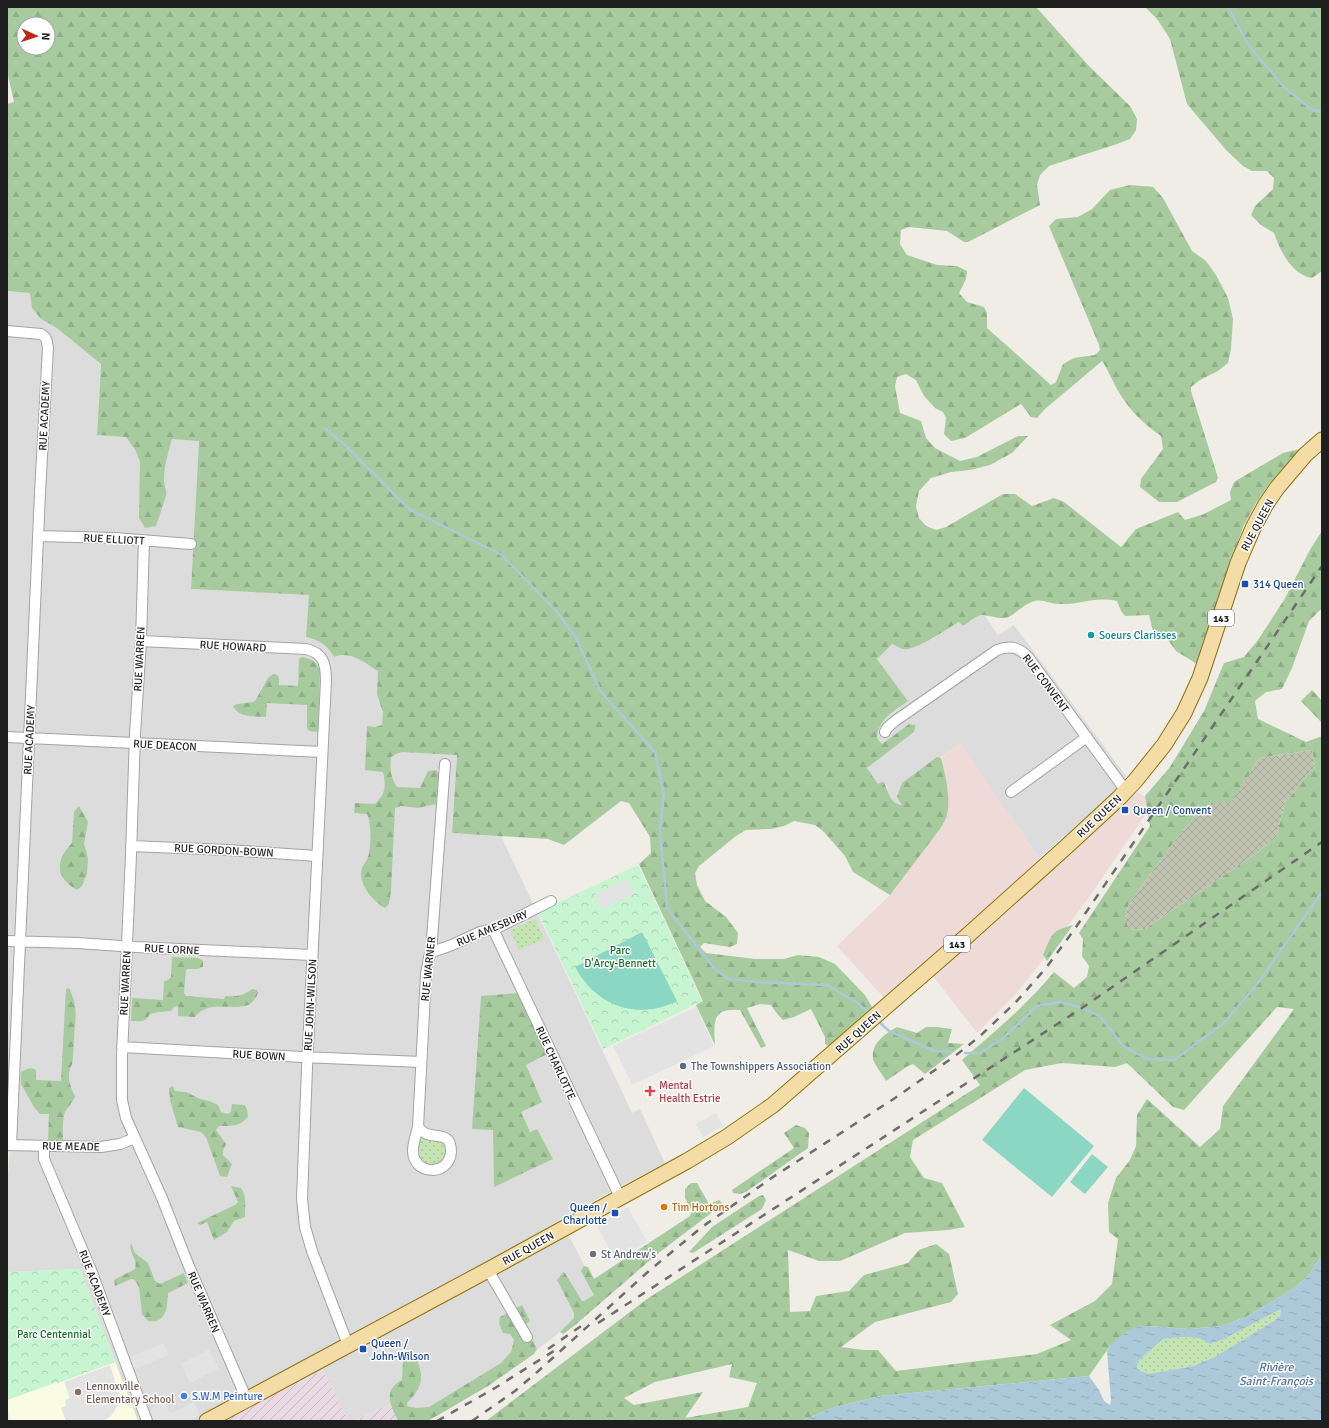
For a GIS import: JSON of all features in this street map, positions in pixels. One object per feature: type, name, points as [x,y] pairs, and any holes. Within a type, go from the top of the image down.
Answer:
[{"type":"main road","name":"RUE QUEEN","points":[[208,1421],[620,1197],[716,1143],[773,1106],[1066,847],[1126,791],[1139,776],[1164,745],[1184,714],[1192,698],[1208,658],[1238,563],[1254,526],[1277,488],[1305,455],[1319,443]]},
{"type":"street","name":"RUE ACADEMY","points":[[7,331],[36,333],[44,336],[47,341],[48,348],[9,1145]]},
{"type":"street","name":"RUE ELLIOTT","points":[[38,536],[115,538],[191,544]]},
{"type":"street","name":"RUE WARREN","points":[[144,541],[141,641],[134,744],[122,1047],[122,1100],[126,1118],[162,1198],[188,1264],[247,1400]]},
{"type":"street","name":"RUE HOWARD","points":[[141,641],[306,649],[313,651],[322,658]]},
{"type":"street","name":"RUE CONVENT","points":[[884,732],[895,720],[991,654],[1004,648],[1011,647],[1017,649],[1028,658],[1126,791]]},
{"type":"street","name":"RUE JOHN-WILSON","points":[[322,658],[326,671],[307,1057],[302,1185],[303,1213],[305,1227],[312,1251],[348,1345]]},
{"type":"street","name":"RUE DEACON","points":[[7,737],[322,752]]},
{"type":"street","points":[[1011,792],[1087,737]]},
{"type":"street","name":"RUE WARNER","points":[[418,1127],[427,1134],[443,1137],[449,1143],[451,1148],[450,1159],[443,1167],[437,1170],[425,1169],[417,1163],[413,1152],[418,1127],[420,1062],[426,974],[429,957],[432,952],[445,764]]},
{"type":"street","name":"RUE GORDON-BOWN","points":[[131,846],[228,850],[317,856]]},
{"type":"street","name":"RUE AMESBURY","points":[[432,952],[452,945],[480,932],[493,929],[551,902]]},
{"type":"street","name":"RUE CHARLOTTE","points":[[493,929],[620,1197]]},
{"type":"street","name":"RUE LORNE","points":[[7,941],[77,943],[127,947],[312,955]]},
{"type":"street","name":"RUE BOWN","points":[[122,1047],[420,1062]]},
{"type":"street","name":"RUE MEADE","points":[[9,1145],[104,1146],[120,1144],[135,1138]]},
{"type":"street","name":"RUE ACADEMY","points":[[44,1146],[44,1159],[91,1270],[147,1421]]},
{"type":"street","points":[[488,1270],[527,1337]]},
{"type":"shaded area","points":[[7,291],[104,297],[97,435],[199,440],[191,589],[382,599],[457,755],[452,833],[501,836],[632,1113],[640,1109],[665,1163],[560,1219],[600,1295],[555,1336],[530,1355],[418,1421],[398,1421],[390,1404],[354,1421],[348,1421],[323,1370],[225,1419],[226,1421],[138,1421],[80,1269],[7,1272],[7,1186],[10,1152],[7,1151]]},
{"type":"shaded area","points":[[980,615],[985,616],[998,635],[1014,625],[1126,776],[1115,791],[1104,802],[1039,858],[960,744],[941,757],[937,758],[902,805],[897,804],[889,798],[887,786],[883,781],[878,784],[867,768],[914,732],[916,725],[909,724],[882,744],[877,738],[877,732],[885,719],[908,701],[877,659],[892,643],[901,648],[932,639],[959,622],[963,626]]},
{"type":"shaded area","points":[[960,743],[1048,871],[1137,792],[1154,802],[1089,897],[1033,973],[1014,996],[977,1033],[933,976],[895,1010],[837,946],[890,895],[940,829],[946,817],[944,771],[941,758]]},
{"type":"shaded area","points":[[1312,750],[1315,766],[1285,803],[1276,837],[1257,853],[1145,929],[1128,930],[1125,918],[1129,903],[1176,839],[1196,815],[1211,803],[1232,800],[1259,758]]},
{"type":"shaded area","points":[[627,879],[634,894],[602,909],[595,894]]},
{"type":"shaded area","points":[[696,1007],[714,1046],[632,1085],[613,1046]]},
{"type":"shaded area","points":[[716,1113],[723,1126],[703,1137],[696,1124]]},
{"type":"shaded area","points":[[628,1207],[647,1242],[616,1260],[596,1225]]},
{"type":"shaded area","points":[[164,1343],[169,1355],[135,1369],[130,1357]]},
{"type":"shaded area","points":[[209,1350],[219,1368],[190,1383],[181,1364]]},
{"type":"shaded area","name":"Lennoxville Elementary School","points":[[115,1362],[138,1421],[12,1421],[7,1408],[7,1400]]},
{"type":"shaded area","points":[[110,1365],[119,1393],[118,1405],[112,1415],[104,1421],[66,1421],[61,1408],[66,1406],[65,1400],[70,1398],[64,1382]]},
{"type":"shaded area","points":[[323,1370],[348,1421],[226,1421],[225,1419]]},
{"type":"shaded area","points":[[165,1402],[170,1414],[194,1402],[200,1415],[189,1421],[154,1421],[150,1409]]},
{"type":"shaded area","points":[[390,1404],[398,1421],[354,1421]]},
{"type":"green space","points":[[7,7],[1036,7],[1088,65],[1130,106],[1137,119],[1136,130],[1130,139],[1049,166],[1040,175],[1037,185],[1040,205],[968,242],[964,242],[947,231],[909,227],[901,230],[900,244],[907,255],[937,265],[957,266],[967,271],[966,279],[959,293],[967,302],[984,307],[987,313],[987,328],[1051,385],[1056,382],[1063,364],[1074,358],[1095,355],[1100,350],[1049,226],[1056,219],[1078,217],[1092,209],[1110,190],[1130,185],[1153,187],[1163,198],[1192,251],[1206,261],[1216,275],[1228,298],[1233,319],[1231,349],[1228,363],[1218,371],[1200,380],[1191,387],[1218,478],[1216,482],[1177,502],[1159,502],[1140,487],[1141,479],[1163,449],[1161,436],[1143,422],[1124,401],[1102,361],[1045,409],[1037,418],[1031,417],[1021,404],[965,438],[951,441],[944,434],[946,418],[943,412],[935,408],[924,396],[916,380],[906,374],[897,377],[895,386],[900,413],[921,421],[926,438],[935,448],[960,461],[977,457],[1018,436],[1028,436],[1012,453],[990,465],[970,470],[951,472],[931,478],[919,491],[916,506],[919,518],[926,526],[936,530],[946,527],[1003,494],[1015,494],[1032,506],[1054,498],[1064,502],[1121,547],[1136,529],[1178,512],[1185,520],[1204,514],[1231,500],[1230,492],[1234,482],[1283,453],[1300,449],[1270,483],[1256,503],[1243,527],[1197,664],[1176,651],[1165,636],[1153,631],[1149,615],[1125,616],[1117,601],[1109,600],[1094,600],[1067,604],[1056,604],[1044,601],[1031,602],[1006,618],[981,615],[963,626],[959,622],[916,647],[903,649],[892,644],[877,659],[908,701],[888,716],[880,726],[877,738],[882,744],[909,724],[916,725],[914,732],[867,768],[878,784],[883,781],[891,799],[897,804],[902,805],[897,797],[902,783],[937,757],[941,758],[948,796],[948,811],[942,827],[890,895],[853,872],[845,856],[824,832],[815,825],[794,821],[784,826],[771,829],[746,830],[736,836],[699,866],[695,873],[697,885],[705,901],[726,917],[738,933],[737,944],[730,947],[704,943],[700,947],[706,953],[755,959],[784,959],[798,955],[819,957],[835,964],[865,995],[872,1007],[871,1011],[831,1047],[825,1044],[825,1037],[811,1009],[794,1017],[783,1020],[771,1005],[760,1004],[747,1008],[766,1046],[761,1048],[740,1010],[724,1011],[716,1018],[714,1030],[715,1045],[696,1005],[703,1001],[639,864],[651,853],[650,837],[629,803],[621,801],[564,845],[548,839],[452,833],[457,755],[402,752],[396,754],[391,757],[391,769],[393,779],[397,787],[420,788],[428,771],[436,770],[439,774],[436,804],[418,808],[401,806],[395,808],[389,904],[385,908],[380,905],[367,891],[361,874],[369,853],[369,818],[367,814],[354,813],[355,803],[375,804],[383,793],[384,789],[385,781],[383,772],[365,770],[367,726],[375,727],[382,725],[383,713],[377,694],[378,671],[352,656],[340,655],[334,657],[329,649],[323,644],[306,637],[309,595],[191,589],[199,441],[172,439],[166,460],[164,480],[166,496],[156,526],[145,528],[139,518],[140,462],[136,451],[126,437],[97,435],[101,364],[57,328],[41,319],[32,308],[30,293],[7,291],[7,104],[14,102],[7,71]]},
{"type":"green space","points":[[1145,7],[1322,7],[1322,271],[1312,278],[1298,272],[1293,267],[1283,254],[1274,233],[1261,225],[1251,215],[1255,206],[1273,189],[1274,178],[1267,171],[1252,171],[1243,166],[1226,150],[1187,104],[1170,39],[1157,19]]},
{"type":"green space","points":[[1322,531],[1322,608],[1309,621],[1292,668],[1282,689],[1266,692],[1255,701],[1258,719],[1306,742],[1322,736],[1322,1255],[1307,1277],[1293,1289],[1244,1318],[1221,1326],[1189,1329],[1147,1326],[1110,1346],[1089,1376],[881,1396],[835,1407],[801,1421],[486,1421],[647,1299],[980,1085],[962,1060],[1021,1007],[1054,972],[1074,988],[1087,977],[1089,966],[1082,956],[1083,939],[1079,933],[1150,826],[1145,796],[1170,767],[1204,711],[1224,663],[1244,657],[1258,640],[1284,600],[1311,548]],"holes":[[[1312,750],[1315,766],[1285,803],[1276,837],[1257,853],[1145,929],[1129,930],[1125,918],[1129,903],[1176,839],[1196,815],[1211,803],[1232,801],[1259,758]],[[1277,1007],[1294,1009],[1223,1106],[1220,1129],[1200,1147],[1147,1099],[1137,1115],[1136,1146],[1130,1160],[1116,1178],[1108,1203],[1109,1232],[1118,1239],[1112,1284],[1095,1301],[1050,1325],[1071,1340],[1037,1354],[896,1371],[878,1350],[841,1347],[875,1322],[951,1302],[958,1294],[949,1254],[936,1244],[919,1250],[908,1263],[864,1275],[849,1291],[816,1296],[810,1311],[790,1312],[788,1250],[819,1261],[840,1261],[905,1233],[948,1230],[965,1227],[942,1183],[924,1178],[910,1157],[913,1140],[1025,1070],[1062,1063],[1115,1067],[1127,1063],[1173,1107],[1184,1110]],[[732,1364],[729,1377],[757,1383],[748,1407],[685,1418],[703,1392],[634,1405],[624,1398],[655,1382]]]},
{"type":"green space","points":[[302,657],[313,661],[320,671],[318,732],[309,731],[307,728],[307,705],[267,703],[266,717],[247,716],[236,710],[233,706],[255,701],[268,678],[273,674],[276,674],[279,678],[279,685],[298,686],[299,659]]},
{"type":"green space","points":[[1312,690],[1322,701],[1322,723],[1301,701]]},
{"type":"green space","points":[[79,806],[88,822],[84,844],[88,858],[87,874],[82,886],[77,890],[65,880],[61,874],[60,862],[66,849],[72,843],[74,812]]},
{"type":"green space","name":"Parc D'Arcy-Bennett","points":[[638,865],[702,1001],[603,1049],[538,912]]},
{"type":"green space","points":[[536,919],[544,939],[519,950],[510,930]]},
{"type":"green space","points":[[1073,925],[1047,961],[1043,955],[1050,938],[1060,929]]},
{"type":"green space","points":[[642,932],[677,1001],[662,1007],[647,1010],[619,1006],[606,1000],[594,992],[575,967]]},
{"type":"green space","points":[[172,957],[198,958],[203,961],[203,967],[186,970],[184,993],[186,996],[224,999],[225,996],[239,996],[252,989],[257,990],[258,993],[253,1002],[248,1005],[207,1008],[195,1017],[178,1016],[178,1006],[174,1007],[171,1011],[150,1014],[142,1021],[131,1021],[132,998],[163,1000],[164,981],[171,977]]},
{"type":"green space","points":[[69,988],[74,1001],[76,1013],[73,1058],[69,1076],[71,1087],[75,1096],[64,1115],[63,1141],[48,1141],[49,1114],[40,1114],[34,1107],[21,1084],[21,1072],[27,1069],[32,1069],[36,1070],[36,1080],[61,1081],[66,989]]},
{"type":"green space","points":[[519,993],[547,1054],[526,1065],[542,1102],[521,1112],[530,1132],[537,1129],[553,1159],[494,1187],[493,1130],[472,1129],[481,996]]},
{"type":"green space","points":[[897,1027],[917,1033],[926,1027],[952,1029],[948,1043],[964,1044],[925,1074],[913,1064],[886,1081],[874,1062],[874,1048],[880,1040]]},
{"type":"green space","points":[[173,1086],[175,1091],[186,1092],[200,1099],[218,1105],[221,1112],[228,1114],[231,1112],[232,1104],[244,1105],[247,1109],[248,1117],[241,1123],[231,1126],[219,1126],[216,1130],[226,1144],[223,1155],[232,1164],[227,1177],[220,1176],[206,1137],[201,1132],[178,1127],[170,1100],[169,1088]]},
{"type":"green space","points":[[1024,1088],[1094,1146],[1052,1197],[982,1140]]},
{"type":"green space","points":[[796,1125],[805,1128],[809,1133],[808,1148],[746,1192],[740,1194],[733,1193],[732,1190],[794,1148],[784,1133]]},
{"type":"green space","points":[[421,1136],[444,1142],[447,1151],[445,1158],[440,1163],[425,1163],[420,1158],[418,1149]]},
{"type":"green space","points":[[1092,1154],[1108,1167],[1085,1194],[1070,1182]]},
{"type":"green space","points":[[691,1183],[697,1183],[709,1204],[719,1200],[723,1204],[656,1255],[574,1326],[563,1334],[560,1332],[574,1318],[574,1313],[557,1280],[563,1272],[582,1301],[594,1295],[581,1271],[584,1266],[588,1267],[594,1279],[690,1216],[692,1211],[685,1198],[685,1189]]},
{"type":"green space","points":[[231,1186],[241,1188],[243,1191],[245,1217],[234,1221],[227,1232],[214,1240],[207,1222],[200,1225],[197,1223],[235,1205],[238,1202]]},
{"type":"green space","points":[[763,1195],[766,1200],[762,1209],[693,1253],[689,1252],[712,1227],[759,1196]]},
{"type":"green space","points":[[131,1243],[135,1253],[148,1263],[155,1281],[160,1284],[184,1273],[188,1283],[168,1293],[165,1313],[159,1320],[148,1321],[142,1314],[139,1287],[135,1280],[131,1279],[115,1286],[114,1280],[135,1269],[136,1265],[130,1246]]},
{"type":"green space","name":"Parc Centennial","points":[[80,1269],[115,1362],[7,1400],[7,1272]]},
{"type":"green space","points":[[522,1305],[530,1321],[524,1326],[537,1349],[534,1354],[488,1386],[428,1421],[398,1421],[391,1404],[390,1393],[396,1384],[402,1380],[403,1361],[407,1354],[414,1353],[420,1368],[421,1380],[417,1391],[407,1403],[407,1406],[416,1408],[429,1407],[501,1363],[511,1352],[514,1340],[510,1334],[503,1333],[499,1323],[500,1317]]},
{"type":"green space","points":[[1281,1309],[1280,1317],[1215,1357],[1193,1366],[1148,1374],[1137,1369],[1138,1361],[1163,1339],[1180,1337],[1199,1338],[1210,1344],[1224,1339]]},
{"type":"water","name":"Rivière Saint-François","points":[[1322,1255],[1322,1421],[801,1421],[835,1407],[881,1396],[1089,1376],[1099,1390],[1104,1401],[1110,1405],[1111,1401],[1107,1351],[1110,1346],[1122,1335],[1134,1327],[1147,1326],[1189,1329],[1221,1326],[1244,1318],[1293,1289],[1307,1277]],"holes":[[[1281,1309],[1280,1317],[1215,1357],[1193,1366],[1148,1374],[1137,1369],[1138,1361],[1163,1339],[1180,1337],[1199,1338],[1210,1344],[1224,1339]]]},
{"type":"waterway","points":[[1228,7],[1249,46],[1284,87],[1312,110],[1322,112]]},
{"type":"waterway","points":[[326,429],[347,447],[409,509],[502,555],[558,613],[576,638],[601,692],[655,752],[664,794],[660,830],[667,908],[714,968],[728,979],[827,985],[856,1002],[870,1014]]},
{"type":"waterway","points":[[965,1053],[980,1053],[1002,1039],[1037,1006],[1060,1002],[1082,1008],[1100,1016],[1122,1045],[1147,1059],[1174,1060],[1225,1022],[1257,984],[1322,892]]},
{"type":"waterway","points":[[878,1021],[889,1031],[935,1051],[951,1052]]},
{"type":"railway","points":[[472,1421],[515,1391],[650,1270],[702,1227],[773,1177],[895,1098],[955,1056],[980,1036],[1015,1003],[1046,968],[1074,930],[1322,566]]},
{"type":"railway","points":[[598,1323],[1082,1008],[1322,842]]},
{"type":"railway","points":[[548,1349],[584,1324]]},
{"type":"railway","points":[[437,1421],[495,1388],[557,1349]]},
{"type":"place","name":"314 Queen","points":[[1245,584]]},
{"type":"place","name":"Soeurs Clarisses","points":[[1091,635]]},
{"type":"place","name":"Queen / Convent","points":[[1125,810]]},
{"type":"place","name":"The Townshippers Association","points":[[683,1066]]},
{"type":"place","name":"Mental Health Estrie","points":[[650,1091]]},
{"type":"place","name":"Tim Hortons","points":[[664,1207]]},
{"type":"place","name":"Queen / Charlotte","points":[[615,1213]]},
{"type":"place","name":"St Andrew's","points":[[593,1254]]},
{"type":"place","name":"Queen / John-Wilson","points":[[363,1349]]},
{"type":"place","name":"Lennoxville Elementary School","points":[[78,1392]]},
{"type":"place","name":"S.W.M Peinture","points":[[184,1396]]}]
